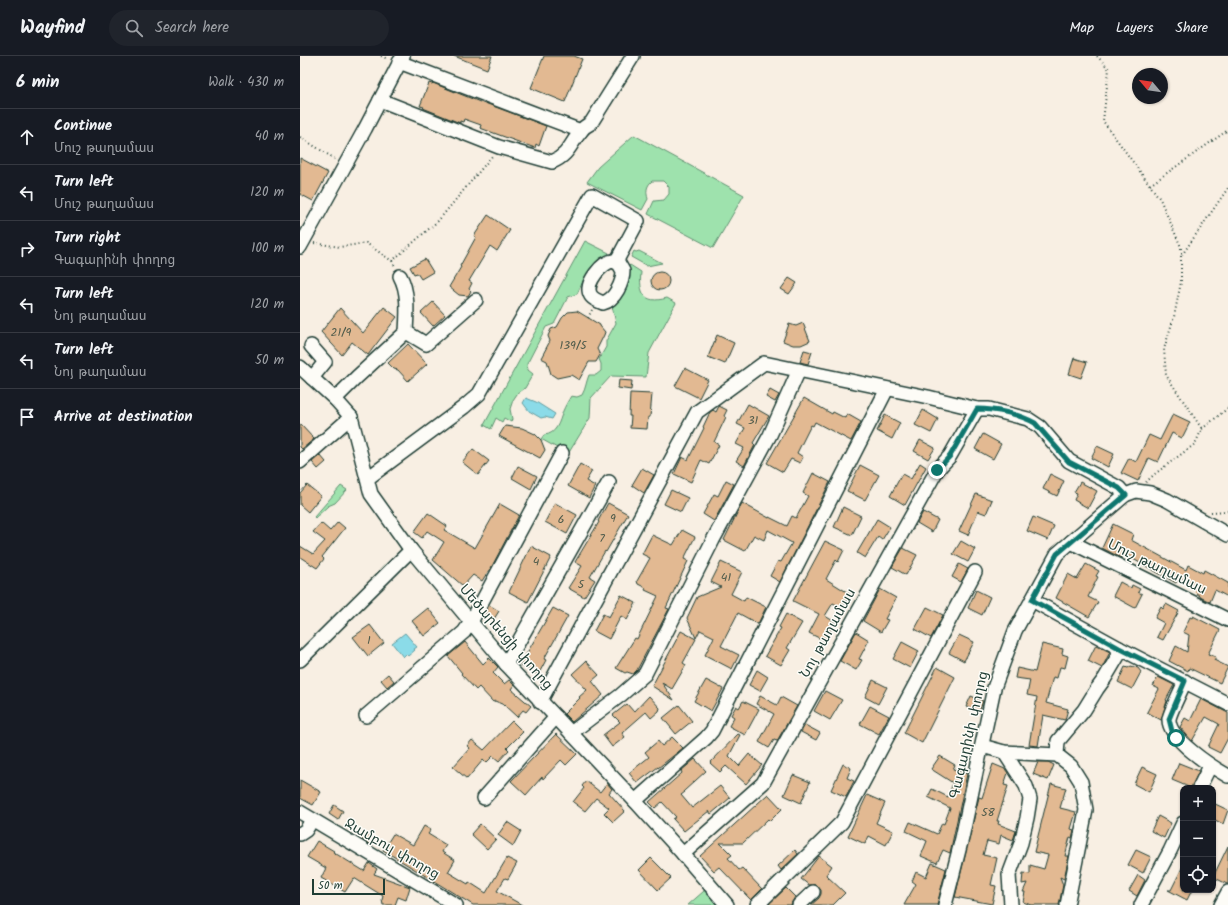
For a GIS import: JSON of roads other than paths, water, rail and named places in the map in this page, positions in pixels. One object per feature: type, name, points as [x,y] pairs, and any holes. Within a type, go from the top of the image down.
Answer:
[{"type":"street","points":[[380,100],[499,147],[552,162],[560,159],[569,151],[581,131],[591,123],[633,56]]},
{"type":"street","points":[[302,245],[401,59],[581,131]]},
{"type":"street","points":[[368,478],[464,407],[479,394],[592,196],[638,221],[616,262]]},
{"type":"street","points":[[336,399],[357,377],[406,332],[407,309],[404,282],[400,276]]},
{"type":"street","points":[[406,332],[426,344],[476,300]]},
{"type":"street","points":[[310,346],[325,362],[312,378]]},
{"type":"street","points":[[540,702],[697,412],[764,363],[928,397],[977,409],[989,409],[1028,419],[1035,423],[1069,462],[1131,493],[1150,493],[1167,500],[1228,535]]},
{"type":"street","name":"Մեծարենցի փողոց","points":[[300,367],[336,399],[351,417],[371,494],[411,550],[506,664],[684,854],[727,905]]},
{"type":"street","points":[[570,733],[645,674],[713,540],[770,435],[799,370]]},
{"type":"street","points":[[635,801],[712,731],[887,389]]},
{"type":"street","name":"Նոյ թաղամաս","points":[[684,854],[762,783],[937,470],[950,456],[977,409]]},
{"type":"street","points":[[301,460],[351,417]]},
{"type":"street","points":[[366,716],[464,632],[471,622],[562,453]]},
{"type":"street","points":[[506,664],[608,482]]},
{"type":"street","name":"Գագարինի փողոց","points":[[945,905],[962,838],[994,688],[1015,631],[1057,554],[1131,493]]},
{"type":"street","name":"Մուշ թաղամաս","points":[[1071,542],[1228,620]]},
{"type":"street","points":[[300,660],[411,550]]},
{"type":"street","points":[[757,905],[842,822],[975,572]]},
{"type":"street","points":[[1032,600],[1119,648],[1228,704]]},
{"type":"street","points":[[1057,755],[1058,742],[1084,710],[1096,689],[1105,678],[1118,656],[1119,648]]},
{"type":"street","points":[[1185,681],[1169,719],[1172,731],[1176,738],[1210,766],[1228,776]]},
{"type":"street","points":[[484,798],[556,718]]},
{"type":"street","points":[[982,746],[1004,752],[1057,755],[1071,766],[1081,782],[1086,810],[1067,905]]},
{"type":"street","points":[[1004,752],[1026,786],[1030,798],[1024,831],[1009,875],[1011,905]]},
{"type":"street","points":[[1200,785],[1210,766]]},
{"type":"street","name":"Ջամբուլ փողոց","points":[[300,812],[456,905]]},
{"type":"street","points":[[300,834],[306,830],[312,820]]},
{"type":"street","points":[[1141,905],[1180,829]]},
{"type":"street","points":[[799,905],[813,892]]},
{"type":"street","points":[[1222,905],[1228,892]]},
{"type":"water","points":[[526,398],[536,402],[555,414],[552,419],[545,417],[541,418],[529,411],[523,403]]},
{"type":"water","points":[[405,633],[417,647],[408,656],[406,654],[403,657],[392,643]]}]
